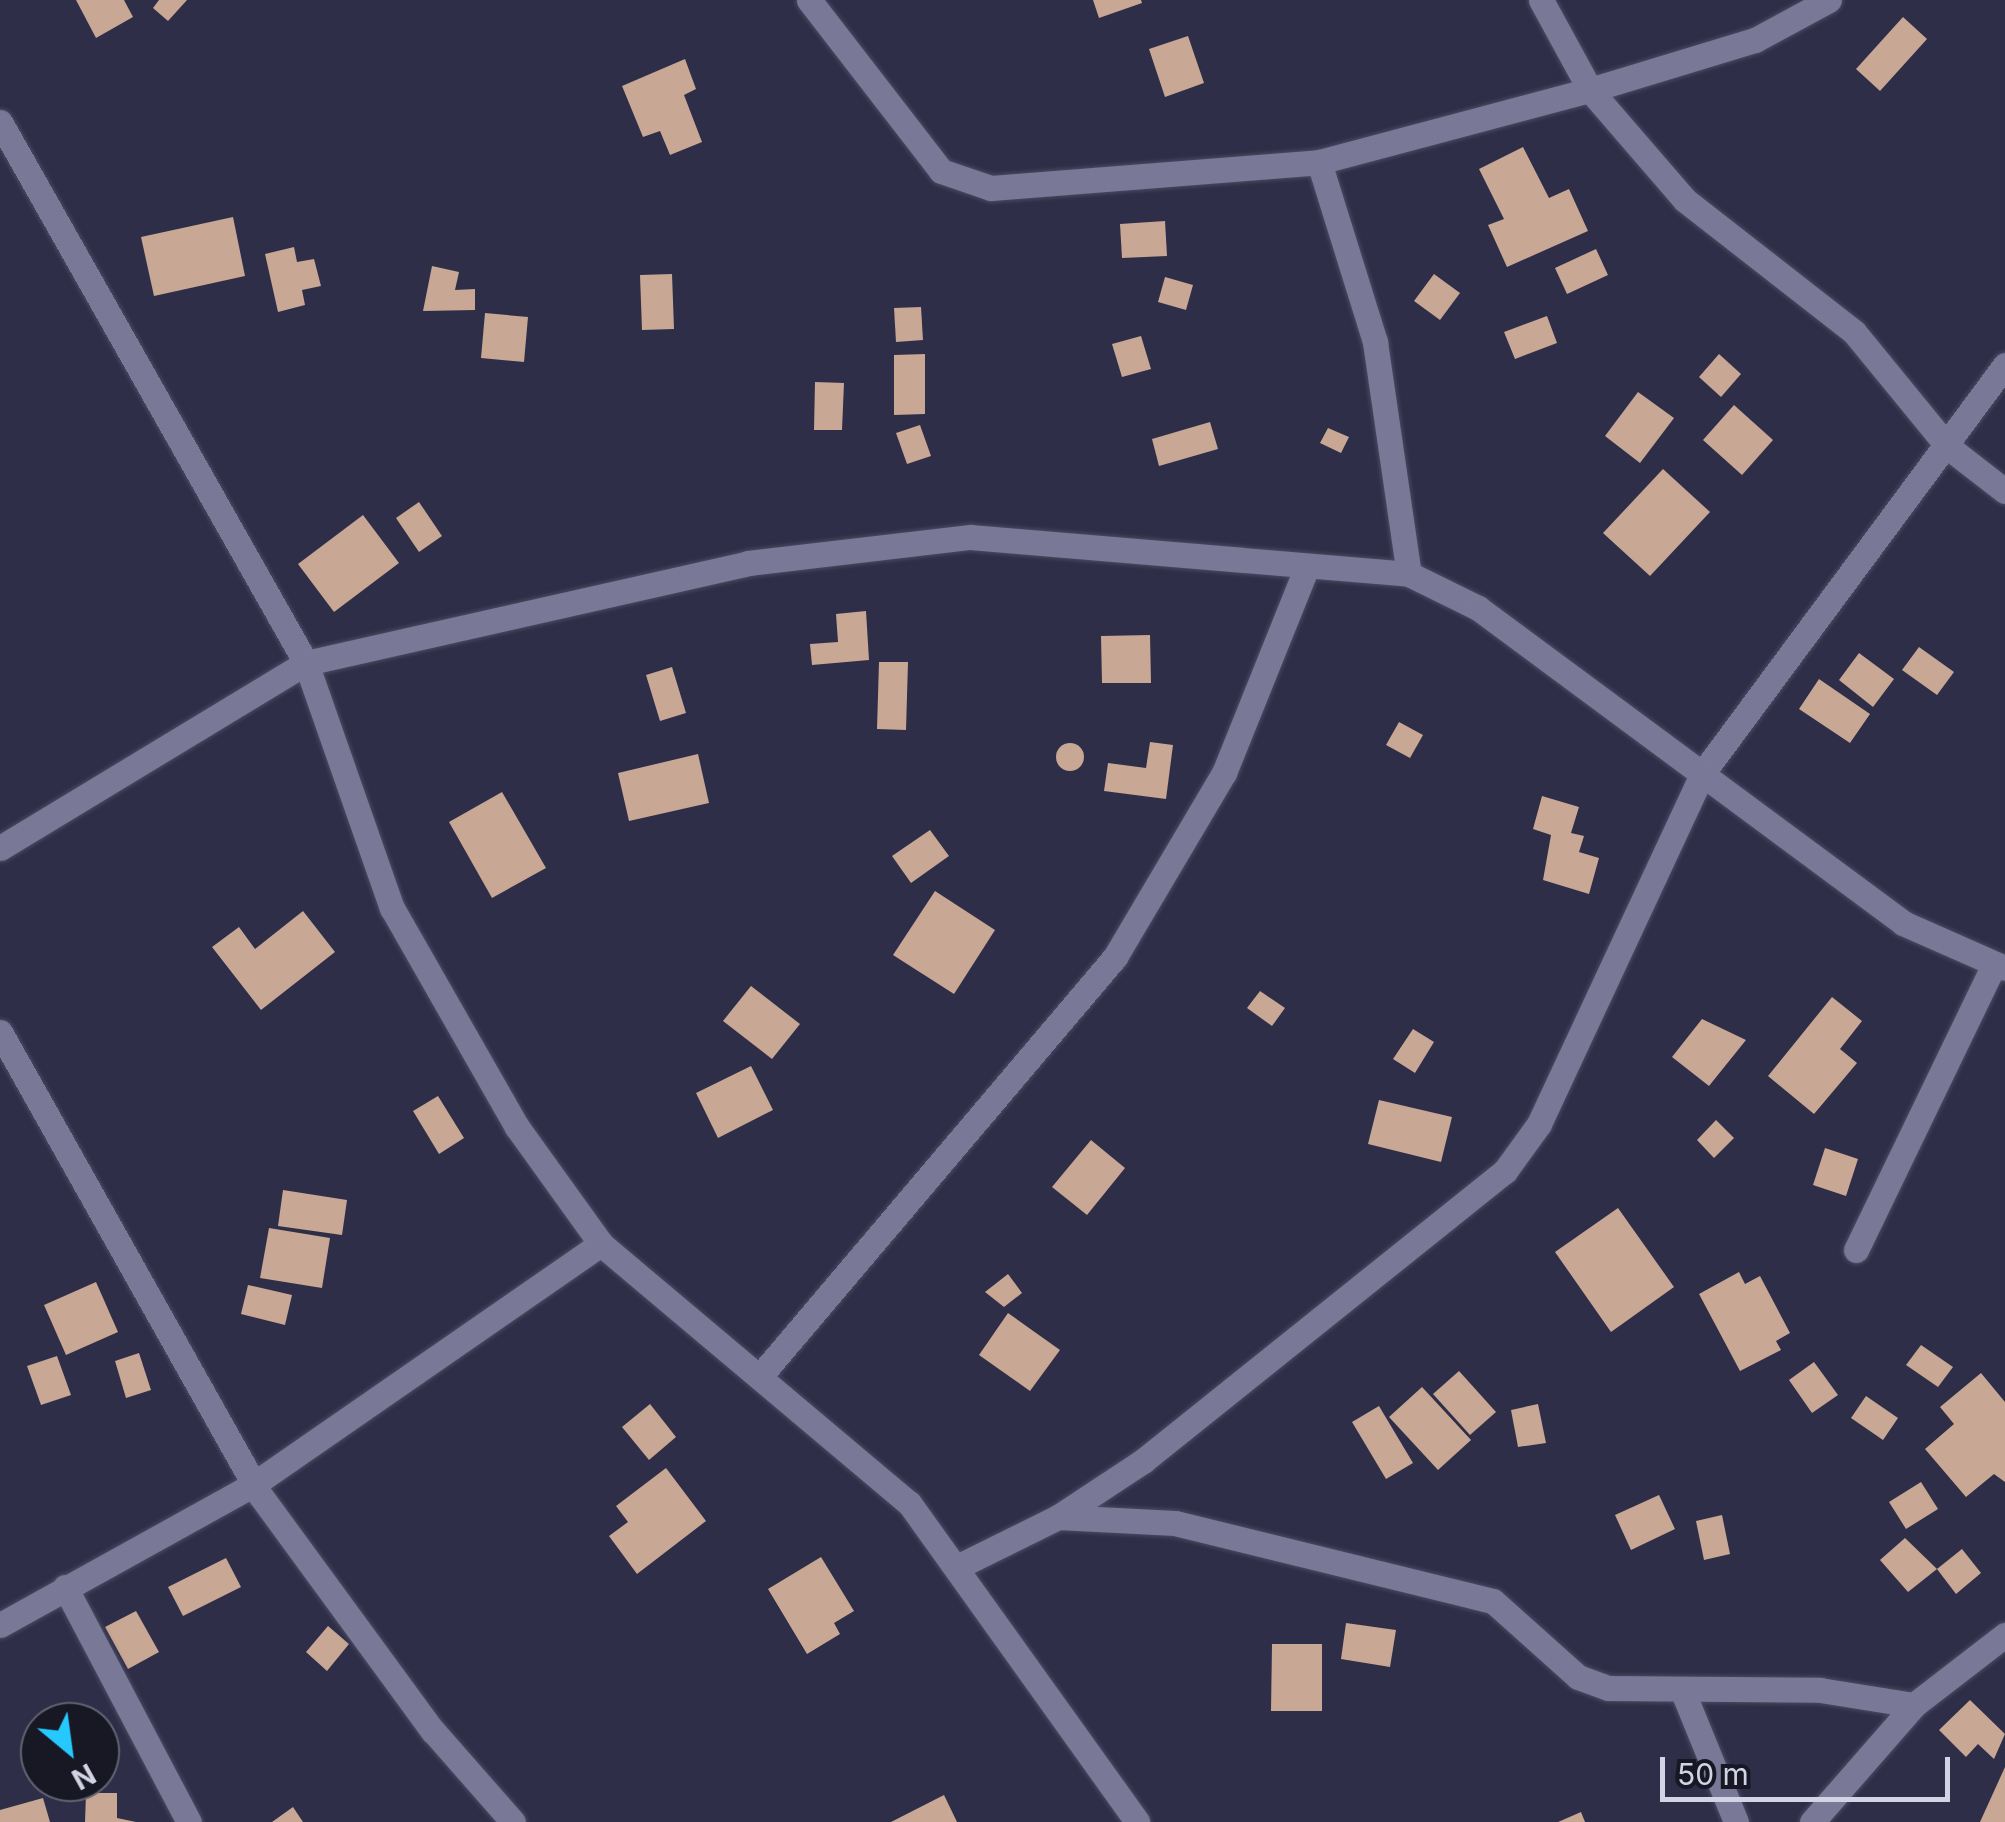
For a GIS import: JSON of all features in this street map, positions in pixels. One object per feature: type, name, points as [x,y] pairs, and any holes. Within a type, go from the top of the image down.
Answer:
[{"type":"street","points":[[808,0],[941,171],[991,188],[1319,162],[1590,90],[1755,40],[1829,0]]},
{"type":"street","points":[[1541,0],[1590,90],[1722,234],[1886,362],[1948,447],[2005,491]]},
{"type":"street","points":[[0,122],[306,663],[392,908],[516,1127],[600,1244],[858,1453],[959,1566],[1137,1822]]},
{"type":"street","points":[[1319,162],[1375,342],[1409,574]]},
{"type":"street","points":[[959,1566],[1058,1517],[1218,1406],[1505,1171],[1546,1108],[1702,774],[1948,447],[2005,365]]},
{"type":"street","points":[[0,848],[306,663],[858,546],[970,537],[1306,570],[1409,574],[1478,608],[1832,876],[1999,968],[1856,1250]]},
{"type":"street","points":[[761,1375],[1114,958],[1224,773],[1306,570]]},
{"type":"street","points":[[0,1032],[254,1484],[433,1731],[513,1822]]},
{"type":"street","points":[[0,1625],[254,1484],[600,1244]]},
{"type":"street","points":[[1058,1517],[1175,1523],[1396,1574],[1519,1616],[1578,1677],[1683,1692],[1820,1690],[1914,1706]]},
{"type":"street","points":[[65,1588],[189,1822]]},
{"type":"street","points":[[1812,1822],[1914,1706],[2005,1635]]},
{"type":"street","points":[[1683,1692],[1736,1822]]},
{"type":"building","points":[[76,0],[124,0],[133,17],[96,38]]},
{"type":"building","points":[[159,0],[187,0],[168,21],[153,8]]},
{"type":"building","points":[[1093,0],[1141,0],[1142,3],[1099,18]]},
{"type":"building","points":[[1903,17],[1927,39],[1880,91],[1856,69]]},
{"type":"building","points":[[1188,36],[1204,83],[1165,97],[1149,49]]},
{"type":"building","points":[[685,59],[696,89],[684,95],[702,142],[670,155],[660,131],[643,137],[622,86]]},
{"type":"building","points":[[1523,147],[1549,198],[1569,189],[1588,231],[1507,267],[1488,225],[1504,219],[1479,169]]},
{"type":"building","points":[[233,217],[245,276],[154,296],[141,237]]},
{"type":"building","points":[[1165,221],[1167,256],[1122,258],[1120,224]]},
{"type":"building","points":[[294,247],[297,262],[314,259],[321,286],[302,290],[305,305],[278,312],[265,254]]},
{"type":"building","points":[[1596,249],[1608,275],[1567,294],[1555,268]]},
{"type":"building","points":[[432,266],[459,272],[455,290],[475,289],[475,310],[423,311]]},
{"type":"building","points":[[672,274],[674,329],[642,330],[640,275]]},
{"type":"building","points":[[1434,274],[1460,293],[1440,320],[1414,301]]},
{"type":"building","points":[[1165,277],[1193,285],[1186,310],[1158,302]]},
{"type":"building","points":[[921,307],[923,340],[896,342],[894,308]]},
{"type":"building","points":[[485,313],[528,317],[524,362],[481,358]]},
{"type":"building","points":[[1547,316],[1557,343],[1515,359],[1504,332]]},
{"type":"building","points":[[1141,336],[1151,369],[1122,377],[1112,344]]},
{"type":"building","points":[[925,354],[925,414],[894,415],[894,355]]},
{"type":"building","points":[[1719,354],[1741,374],[1721,397],[1699,377]]},
{"type":"building","points":[[815,382],[844,383],[842,430],[814,430]]},
{"type":"building","points":[[1638,392],[1674,418],[1640,463],[1605,436]]},
{"type":"building","points":[[1734,405],[1773,440],[1742,475],[1703,440]]},
{"type":"building","points":[[1210,422],[1218,449],[1159,466],[1152,439]]},
{"type":"building","points":[[920,425],[931,456],[907,464],[896,433]]},
{"type":"building","points":[[1328,428],[1349,437],[1341,453],[1320,443]]},
{"type":"building","points":[[1663,469],[1710,512],[1650,576],[1603,533]]},
{"type":"building","points":[[419,502],[442,536],[419,552],[396,518]]},
{"type":"building","points":[[363,515],[399,563],[334,612],[298,564]]},
{"type":"building","points":[[866,611],[869,660],[812,665],[810,644],[838,642],[836,614]]},
{"type":"building","points":[[1150,635],[1151,683],[1102,683],[1101,636]]},
{"type":"building","points":[[1919,647],[1954,672],[1937,695],[1902,670]]},
{"type":"building","points":[[1859,653],[1894,679],[1873,707],[1839,680]]},
{"type":"building","points":[[879,662],[908,662],[906,730],[877,729]]},
{"type":"building","points":[[672,667],[686,713],[660,721],[646,675]]},
{"type":"building","points":[[1819,679],[1870,714],[1850,743],[1799,709]]},
{"type":"building","points":[[1399,722],[1423,735],[1410,758],[1386,745]]},
{"type":"building","points":[[1150,742],[1173,745],[1166,799],[1104,791],[1108,763],[1146,768]]},
{"type":"building","points":[[1070,743],[1080,747],[1084,757],[1080,767],[1070,771],[1060,767],[1056,757],[1060,747]]},
{"type":"building","points":[[698,754],[709,803],[629,821],[618,773]]},
{"type":"building","points":[[502,792],[546,868],[492,898],[449,822]]},
{"type":"building","points":[[1542,796],[1579,807],[1571,833],[1584,836],[1579,852],[1599,858],[1589,894],[1543,880],[1551,835],[1533,829]]},
{"type":"building","points":[[930,830],[949,856],[911,883],[892,856]]},
{"type":"building","points":[[935,891],[995,930],[954,994],[893,955]]},
{"type":"building","points":[[303,911],[335,952],[261,1010],[212,947],[239,927],[255,949]]},
{"type":"building","points":[[751,986],[800,1024],[772,1059],[723,1021]]},
{"type":"building","points":[[1260,991],[1285,1008],[1272,1026],[1247,1008]]},
{"type":"building","points":[[1832,997],[1862,1021],[1840,1049],[1857,1063],[1814,1114],[1768,1076]]},
{"type":"building","points":[[1702,1019],[1746,1040],[1709,1086],[1672,1057]]},
{"type":"building","points":[[1413,1029],[1434,1042],[1415,1073],[1393,1059]]},
{"type":"building","points":[[751,1066],[773,1110],[718,1138],[696,1093]]},
{"type":"building","points":[[438,1096],[464,1138],[439,1154],[413,1111]]},
{"type":"building","points":[[1379,1100],[1452,1117],[1441,1162],[1368,1144]]},
{"type":"building","points":[[1716,1120],[1734,1138],[1714,1158],[1697,1140]]},
{"type":"building","points":[[1091,1140],[1125,1168],[1087,1215],[1052,1187]]},
{"type":"building","points":[[1825,1148],[1858,1159],[1846,1196],[1813,1185]]},
{"type":"building","points":[[283,1190],[347,1200],[342,1235],[278,1226]]},
{"type":"building","points":[[1618,1208],[1674,1287],[1611,1332],[1555,1252]]},
{"type":"building","points":[[269,1228],[330,1238],[322,1288],[260,1278]]},
{"type":"building","points":[[1739,1272],[1745,1284],[1760,1276],[1790,1333],[1776,1341],[1781,1350],[1740,1371],[1699,1294]]},
{"type":"building","points":[[1008,1274],[1022,1293],[1004,1307],[985,1292]]},
{"type":"building","points":[[96,1282],[118,1332],[66,1355],[44,1305]]},
{"type":"building","points":[[248,1285],[292,1295],[285,1325],[241,1314]]},
{"type":"building","points":[[1008,1313],[1060,1350],[1030,1391],[979,1355]]},
{"type":"building","points":[[1921,1345],[1953,1367],[1938,1387],[1906,1365]]},
{"type":"building","points":[[139,1353],[151,1390],[126,1398],[115,1361]]},
{"type":"building","points":[[57,1356],[71,1395],[41,1405],[27,1366]]},
{"type":"building","points":[[1814,1362],[1838,1395],[1812,1413],[1789,1380]]},
{"type":"building","points":[[1459,1371],[1496,1412],[1470,1435],[1433,1394]]},
{"type":"building","points":[[1981,1373],[2005,1402],[2005,1482],[1994,1474],[1966,1497],[1925,1449],[1954,1424],[1940,1407]]},
{"type":"building","points":[[1422,1387],[1471,1440],[1438,1470],[1389,1417]]},
{"type":"building","points":[[1866,1396],[1898,1418],[1883,1440],[1851,1418]]},
{"type":"building","points":[[650,1404],[676,1437],[649,1460],[622,1427]]},
{"type":"building","points":[[1538,1404],[1546,1443],[1518,1447],[1511,1410]]},
{"type":"building","points":[[1379,1406],[1413,1463],[1386,1479],[1352,1422]]},
{"type":"building","points":[[666,1468],[706,1521],[637,1574],[609,1536],[628,1522],[616,1506]]},
{"type":"building","points":[[1921,1482],[1938,1509],[1906,1529],[1889,1502]]},
{"type":"building","points":[[1659,1495],[1675,1529],[1631,1550],[1615,1515]]},
{"type":"building","points":[[1722,1515],[1730,1554],[1704,1560],[1696,1521]]},
{"type":"building","points":[[1905,1538],[1937,1569],[1908,1592],[1880,1560]]},
{"type":"building","points":[[1962,1549],[1981,1573],[1956,1594],[1937,1569]]},
{"type":"building","points":[[821,1557],[854,1611],[834,1623],[840,1634],[807,1654],[768,1589]]},
{"type":"building","points":[[226,1558],[241,1587],[183,1616],[168,1587]]},
{"type":"building","points":[[136,1611],[159,1652],[128,1669],[105,1627]]},
{"type":"building","points":[[1346,1623],[1396,1630],[1390,1667],[1341,1659]]},
{"type":"building","points":[[328,1626],[349,1644],[327,1671],[306,1652]]},
{"type":"building","points":[[1272,1644],[1322,1644],[1322,1711],[1271,1711]]},
{"type":"building","points":[[1970,1700],[2005,1734],[1994,1759],[1978,1744],[1966,1757],[1939,1730]]},
{"type":"building","points":[[2005,1767],[2005,1822],[1980,1822]]},
{"type":"building","points":[[944,1795],[957,1822],[891,1822]]},
{"type":"building","points":[[44,1802],[50,1822],[0,1822],[0,1810]]},
{"type":"building","points":[[86,1802],[117,1802],[117,1818],[136,1822],[85,1822]]},
{"type":"building","points":[[293,1807],[303,1822],[272,1822]]},
{"type":"building","points":[[1581,1812],[1585,1822],[1558,1822]]}]
